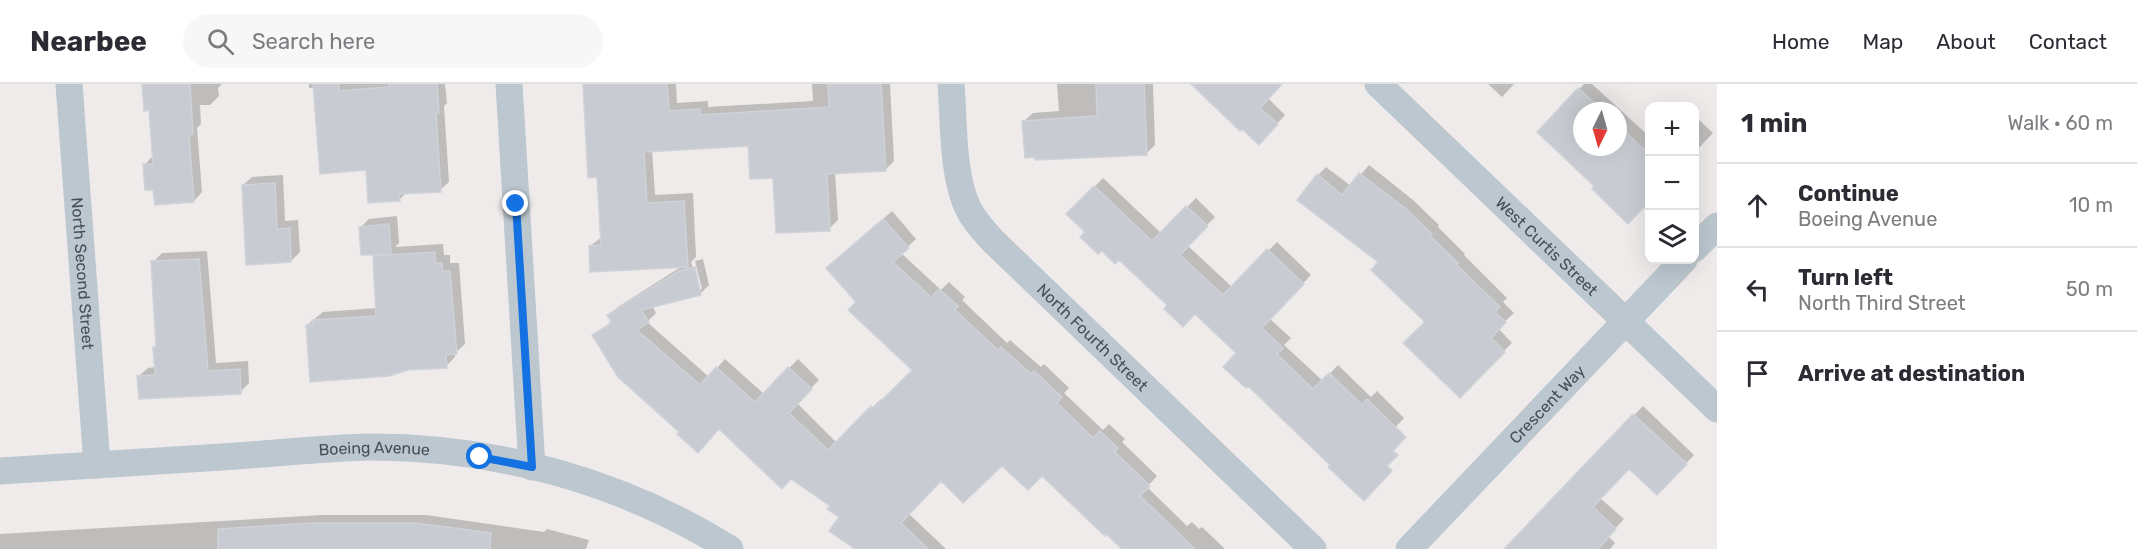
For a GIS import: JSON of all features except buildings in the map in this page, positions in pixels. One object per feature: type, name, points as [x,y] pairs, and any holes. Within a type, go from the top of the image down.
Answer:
[{"type":"street","name":"North Second Street","points":[[69,84],[97,465]]},
{"type":"street","points":[[509,84],[532,467]]},
{"type":"street","name":"North Fourth Street","points":[[951,84],[958,173],[962,194],[976,222],[1313,549]]},
{"type":"street","name":"West Curtis Street","points":[[1378,84],[1717,409]]},
{"type":"street","points":[[1699,245],[1717,226]]},
{"type":"street","name":"Crescent Way","points":[[1409,549],[1680,264]]},
{"type":"street","name":"Boeing Avenue","points":[[0,471],[372,447],[442,452],[532,467],[603,486],[640,501],[730,549]]},
{"type":"route","points":[[480,457],[532,467],[516,204]]}]
